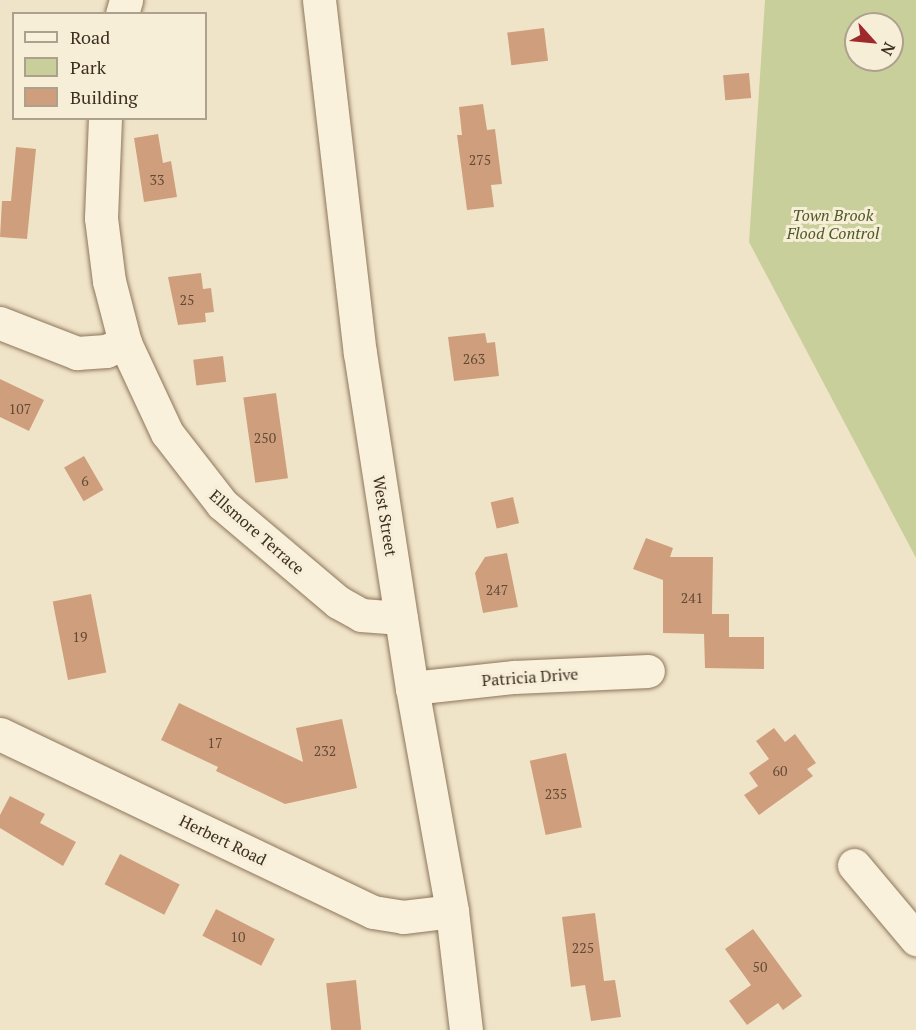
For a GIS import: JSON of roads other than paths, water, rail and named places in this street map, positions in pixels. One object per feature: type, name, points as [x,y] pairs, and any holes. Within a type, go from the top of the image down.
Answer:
[{"type":"street","name":"West Street","points":[[319,0],[347,260],[412,688],[452,911],[466,1030]]},
{"type":"street","name":"Ellsmore Terrace","points":[[105,120],[101,189],[104,251],[125,343],[167,433],[222,504],[349,610],[374,618],[401,618]]},
{"type":"street","points":[[0,323],[77,353],[106,351],[125,343]]},
{"type":"street","name":"Patricia Drive","points":[[412,688],[514,676],[648,671]]},
{"type":"street","name":"Herbert Road","points":[[0,734],[373,912],[403,917],[452,911]]},
{"type":"street","points":[[854,865],[916,939]]},
{"type":"park label","name":"Town Brook Flood Control","points":[[833,224]]}]
